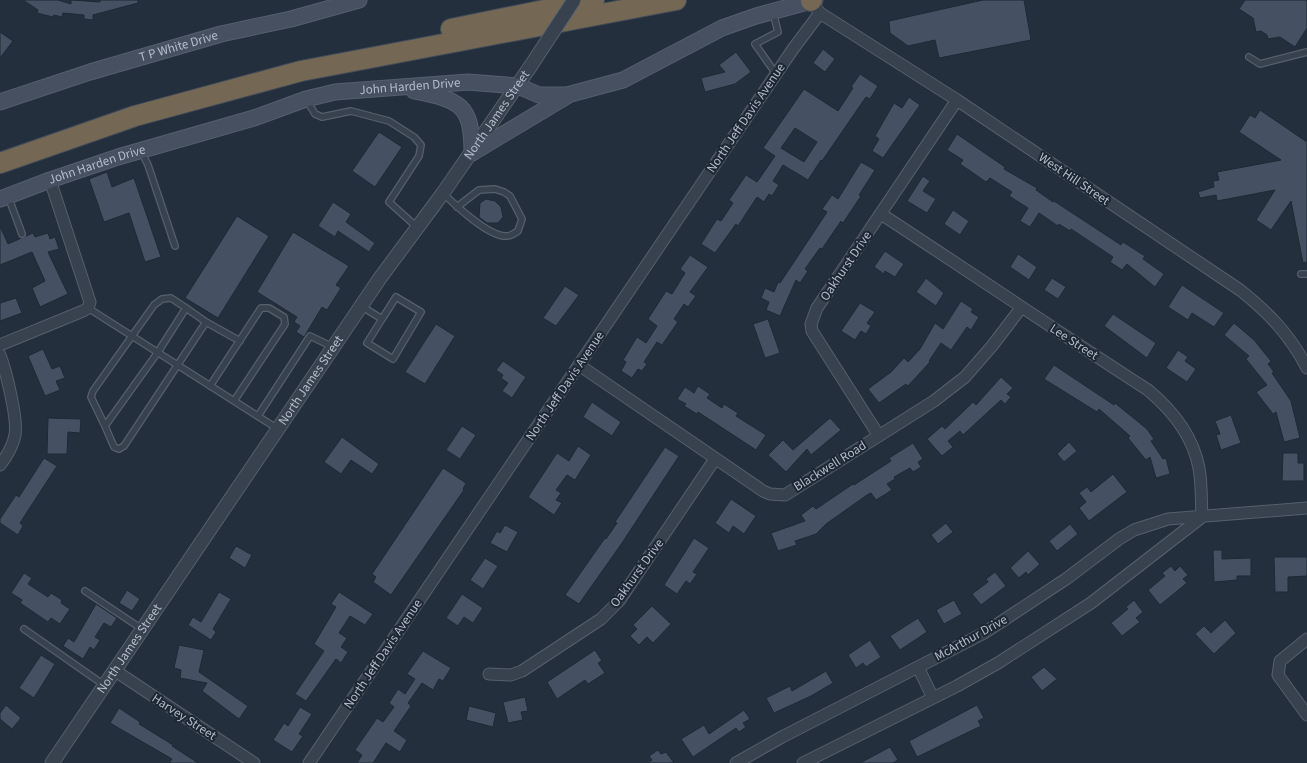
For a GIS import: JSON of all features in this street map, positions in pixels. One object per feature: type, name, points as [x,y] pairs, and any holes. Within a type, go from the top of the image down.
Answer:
[{"type":"highway","points":[[0,150],[76,123],[184,90],[255,71],[370,45],[594,0]]},
{"type":"highway","points":[[0,163],[135,116],[301,71],[676,0]]},
{"type":"main road","name":"T P White Drive","points":[[0,102],[90,72],[221,34],[291,19],[360,0]]},
{"type":"main road","name":"John Harden Drive","points":[[4,197],[141,150],[254,118],[306,99],[335,92],[402,89],[452,83],[518,86],[539,95],[567,95],[623,80],[722,28],[773,11],[815,3]]},
{"type":"main road","points":[[402,89],[441,96],[462,108],[469,118],[472,132],[472,153]]},
{"type":"main road","points":[[472,153],[567,95]]},
{"type":"street","name":"North James Street","points":[[52,763],[361,305],[395,257],[419,228],[472,153],[574,0]]},
{"type":"street","name":"North Jeff Davis Avenue","points":[[310,762],[776,74],[815,3]]},
{"type":"street","name":"West Hill Street","points":[[815,3],[1240,290],[1273,317],[1305,360]]},
{"type":"street","name":"Oakhurst Drive","points":[[879,436],[812,331],[811,324],[817,308],[957,100]]},
{"type":"street","points":[[0,345],[88,308],[90,302],[50,180]]},
{"type":"street","name":"Lee Street","points":[[881,214],[970,272],[1021,308],[1148,390],[1164,403],[1178,419],[1190,442],[1199,467],[1202,517]]},
{"type":"street","name":"Blackwell Road","points":[[579,365],[763,491],[770,494],[785,495],[934,401],[965,377],[992,346],[1021,308]]},
{"type":"street","points":[[0,355],[16,427],[13,444],[0,465]]},
{"type":"street","name":"Oakhurst Drive","points":[[489,674],[511,675],[522,671],[606,614],[619,601],[715,459]]},
{"type":"street","name":"McArthur Drive","points":[[736,763],[752,759],[782,737],[918,668],[1002,622],[1066,579],[1119,539],[1134,530],[1168,519],[1307,508]]},
{"type":"street","points":[[802,763],[933,698],[998,663],[1091,603],[1202,517]]},
{"type":"street","points":[[1307,639],[1280,661],[1278,675],[1307,714]]},
{"type":"street","points":[[918,668],[933,698]]},
{"type":"street","name":"Harvey Street","points":[[114,670],[254,763]]},
{"type":"lane","points":[[773,11],[778,32],[755,44],[776,74]]},
{"type":"lane","points":[[1249,57],[1260,64],[1307,52]]},
{"type":"lane","points":[[306,99],[315,114],[322,117],[351,111],[389,121],[414,137],[421,145],[419,156],[389,202],[419,228]]},
{"type":"lane","points":[[141,150],[148,165],[175,246]]},
{"type":"lane","points":[[443,194],[457,207],[495,234],[508,236],[518,231],[522,219],[510,196],[495,189],[479,190],[457,207]]},
{"type":"lane","points":[[4,197],[22,234]]},
{"type":"lane","points":[[396,297],[421,312],[392,359],[367,343],[382,319],[396,297]]},
{"type":"lane","points":[[206,322],[124,446],[119,449],[114,447],[91,397],[93,391],[154,305],[162,299],[171,298],[206,322],[240,341]]},
{"type":"lane","points":[[361,305],[382,319]]},
{"type":"lane","points":[[88,308],[278,429]]},
{"type":"lane","points":[[105,426],[158,352],[186,308]]},
{"type":"lane","points":[[210,386],[261,308],[269,308],[284,317],[286,324],[234,400]]},
{"type":"lane","points":[[258,416],[310,336],[333,347]]},
{"type":"lane","points":[[85,591],[142,629]]},
{"type":"lane","points":[[24,629],[104,685]]},
{"type":"building","points":[[23,0],[58,0],[71,4],[71,0],[100,2],[100,0],[138,0],[138,3],[93,15],[93,20],[84,19],[84,15],[63,13],[62,17],[54,15],[53,17],[37,13],[38,10]]},
{"type":"building","points":[[983,0],[1024,0],[1031,40],[939,58],[935,40],[908,46],[890,33],[889,21]]},
{"type":"building","points":[[1245,0],[1307,0],[1307,28],[1295,47],[1280,37],[1268,39],[1267,35],[1261,31],[1256,32],[1253,18],[1239,9]]},
{"type":"building","points":[[0,32],[13,41],[0,58]]},
{"type":"building","points":[[823,49],[835,59],[825,72],[813,63]]},
{"type":"building","points":[[736,52],[751,72],[735,84],[705,92],[701,78],[725,72],[719,65]]},
{"type":"building","points":[[860,74],[878,86],[870,99],[866,97],[808,180],[783,165],[773,181],[779,185],[772,196],[769,194],[764,202],[757,197],[738,226],[736,224],[715,253],[701,244],[717,219],[721,221],[733,203],[729,200],[746,175],[757,182],[775,156],[763,148],[804,89],[838,111],[853,88],[851,87]],"holes":[[[795,128],[817,142],[804,162],[781,148]]]},
{"type":"building","points":[[909,97],[920,105],[883,158],[872,151],[879,139],[875,136],[894,103],[902,108]]},
{"type":"building","points":[[1260,110],[1307,142],[1307,262],[1303,263],[1291,201],[1271,230],[1256,220],[1275,190],[1217,201],[1216,195],[1200,198],[1198,192],[1214,187],[1213,181],[1219,180],[1217,172],[1281,160],[1239,132],[1250,115],[1255,118]]},
{"type":"building","points":[[379,132],[402,147],[375,187],[352,171]]},
{"type":"building","points":[[957,134],[1005,167],[1004,169],[1037,188],[1036,190],[1053,202],[1054,201],[1121,245],[1123,242],[1145,256],[1143,259],[1164,274],[1155,287],[1127,264],[1122,270],[1110,262],[1113,257],[1071,229],[1070,231],[1059,224],[1058,226],[1039,213],[1030,227],[1020,221],[1028,208],[1009,196],[1012,192],[990,178],[986,182],[960,164],[963,160],[947,150]]},
{"type":"building","points":[[861,162],[875,170],[859,195],[861,196],[843,223],[841,221],[822,249],[820,248],[805,269],[808,271],[800,283],[796,280],[780,316],[766,310],[769,302],[761,298],[765,288],[774,292],[778,282],[780,283],[827,212],[822,209],[832,195],[838,199]]},
{"type":"building","points":[[107,172],[112,187],[134,178],[161,257],[145,262],[129,213],[104,222],[89,179]]},
{"type":"building","points":[[923,176],[930,181],[923,191],[936,199],[927,213],[907,201]]},
{"type":"building","points":[[486,199],[495,201],[501,207],[503,217],[498,223],[487,223],[479,217],[480,203]]},
{"type":"building","points":[[333,202],[351,214],[346,222],[375,243],[369,252],[338,231],[335,237],[318,226]]},
{"type":"building","points":[[953,210],[969,221],[960,235],[944,224]]},
{"type":"building","points":[[237,216],[269,236],[218,318],[185,298]]},
{"type":"building","points":[[0,226],[8,244],[33,233],[35,237],[48,233],[50,239],[55,237],[59,249],[48,252],[68,294],[40,307],[32,288],[45,281],[32,252],[0,265]]},
{"type":"building","points":[[293,232],[349,266],[336,285],[341,288],[327,310],[322,307],[304,337],[296,332],[300,326],[294,322],[297,317],[257,292]]},
{"type":"building","points":[[885,251],[904,264],[895,277],[885,271],[884,274],[874,267]]},
{"type":"building","points":[[1018,254],[1037,267],[1029,280],[1010,267]]},
{"type":"building","points":[[690,255],[708,267],[690,292],[696,296],[688,307],[684,304],[674,319],[678,322],[662,345],[657,342],[644,362],[647,364],[642,371],[638,369],[632,378],[621,371],[626,362],[623,360],[637,337],[646,343],[657,326],[648,319],[666,291],[672,294],[685,273],[680,269]]},
{"type":"building","points":[[926,278],[944,293],[936,306],[916,292]]},
{"type":"building","points":[[1052,278],[1066,287],[1058,299],[1044,290]]},
{"type":"building","points":[[1182,285],[1224,313],[1214,327],[1192,313],[1188,320],[1168,307]]},
{"type":"building","points":[[565,286],[579,295],[556,326],[543,318]]},
{"type":"building","points":[[16,298],[22,313],[0,321],[0,303]]},
{"type":"building","points":[[961,301],[973,309],[971,312],[979,317],[971,330],[967,327],[951,350],[941,343],[929,361],[930,362],[908,386],[906,384],[879,403],[868,389],[891,372],[904,358],[908,362],[920,349],[935,323],[943,329]]},
{"type":"building","points":[[860,303],[875,312],[867,323],[871,326],[866,334],[861,331],[855,340],[841,331]]},
{"type":"building","points":[[1113,314],[1156,343],[1147,358],[1104,326]]},
{"type":"building","points":[[768,319],[780,353],[765,358],[753,324]]},
{"type":"building","points":[[1234,323],[1254,340],[1271,361],[1268,364],[1274,372],[1272,373],[1291,401],[1300,438],[1284,442],[1276,412],[1273,414],[1256,392],[1267,385],[1246,359],[1249,356],[1224,335]]},
{"type":"building","points":[[436,324],[455,336],[425,384],[405,372]]},
{"type":"building","points":[[43,349],[52,369],[60,366],[65,378],[56,381],[60,390],[45,396],[28,356]]},
{"type":"building","points":[[1178,350],[1188,357],[1185,361],[1196,369],[1187,382],[1166,368]]},
{"type":"building","points":[[503,361],[526,377],[512,398],[502,391],[508,383],[501,378],[503,375],[496,370]]},
{"type":"building","points":[[1054,365],[1114,405],[1115,403],[1147,429],[1154,439],[1151,441],[1163,459],[1166,458],[1170,474],[1156,478],[1150,457],[1146,460],[1128,438],[1130,436],[1099,409],[1097,412],[1044,379]]},
{"type":"building","points":[[1001,377],[1013,388],[1007,394],[1011,397],[1005,404],[1001,400],[963,435],[960,431],[948,441],[953,447],[942,456],[927,439],[942,426],[945,429],[973,402],[976,405]]},
{"type":"building","points":[[698,386],[710,394],[707,398],[722,408],[724,404],[738,413],[736,416],[766,435],[756,450],[698,412],[697,414],[684,406],[686,404],[677,399],[685,387],[694,393]]},
{"type":"building","points":[[592,402],[621,422],[612,436],[583,417]]},
{"type":"building","points":[[1231,415],[1241,443],[1221,450],[1216,435],[1220,434],[1215,421]]},
{"type":"building","points":[[48,418],[81,419],[80,433],[68,432],[67,454],[47,454]]},
{"type":"building","points":[[830,418],[841,430],[811,455],[807,449],[786,472],[768,455],[783,440],[793,450]]},
{"type":"building","points":[[462,426],[476,435],[460,459],[446,450]]},
{"type":"building","points":[[342,437],[379,464],[372,474],[351,460],[341,474],[324,462]]},
{"type":"building","points":[[1069,442],[1077,451],[1064,462],[1057,454]]},
{"type":"building","points":[[913,443],[923,459],[918,462],[921,467],[913,472],[910,468],[894,477],[895,479],[887,484],[892,490],[876,500],[871,493],[867,495],[826,524],[816,534],[795,541],[797,545],[778,551],[771,533],[805,521],[801,515],[813,506],[816,509],[891,461],[889,458]]},
{"type":"building","points":[[578,446],[591,455],[575,480],[567,475],[556,490],[561,493],[556,500],[562,503],[554,515],[528,497],[557,453],[569,461]]},
{"type":"building","points":[[665,447],[679,456],[622,543],[579,604],[565,595],[617,523],[615,522]]},
{"type":"building","points":[[1283,453],[1298,453],[1298,463],[1304,463],[1304,481],[1282,481]]},
{"type":"building","points":[[44,458],[57,466],[20,523],[23,526],[18,535],[0,523],[0,519],[16,495],[19,497]]},
{"type":"building","points":[[443,468],[466,483],[463,489],[464,490],[391,595],[373,582],[376,577],[372,574]]},
{"type":"building","points":[[1113,474],[1127,492],[1089,521],[1079,508],[1086,502],[1079,493],[1087,487],[1091,492]]},
{"type":"building","points":[[731,499],[756,516],[744,534],[733,526],[729,533],[715,523]]},
{"type":"building","points":[[946,523],[953,532],[938,544],[931,535]]},
{"type":"building","points":[[1070,524],[1078,534],[1057,551],[1049,541]]},
{"type":"building","points":[[505,525],[518,532],[507,552],[490,543],[497,531],[500,533]]},
{"type":"building","points":[[694,538],[709,548],[693,572],[697,574],[690,584],[686,581],[677,594],[664,585]]},
{"type":"building","points":[[236,546],[252,555],[245,568],[229,558]]},
{"type":"building","points":[[1213,550],[1222,550],[1222,559],[1251,558],[1251,576],[1237,576],[1237,580],[1214,582]]},
{"type":"building","points":[[1028,551],[1040,564],[1028,575],[1026,572],[1019,578],[1010,568]]},
{"type":"building","points":[[1274,557],[1307,557],[1307,576],[1288,577],[1288,592],[1275,592]]},
{"type":"building","points":[[485,558],[498,566],[483,589],[470,580]]},
{"type":"building","points":[[1171,566],[1175,571],[1180,566],[1188,575],[1183,579],[1187,583],[1160,605],[1148,590],[1165,576],[1162,573]]},
{"type":"building","points":[[995,572],[1006,586],[981,605],[972,594],[988,582],[986,579]]},
{"type":"building","points":[[24,573],[32,578],[28,584],[48,597],[51,593],[62,600],[61,603],[70,609],[60,624],[51,618],[48,622],[20,603],[22,600],[11,593]]},
{"type":"building","points":[[127,590],[140,599],[132,611],[119,603]]},
{"type":"building","points":[[219,592],[231,599],[213,629],[216,632],[211,640],[188,625],[193,617],[201,622]]},
{"type":"building","points":[[339,592],[373,614],[365,625],[350,616],[339,633],[347,638],[341,647],[348,652],[341,663],[336,659],[306,701],[295,694],[324,651],[314,644],[336,607],[331,604]]},
{"type":"building","points":[[462,594],[483,608],[473,623],[464,617],[458,626],[446,618]]},
{"type":"building","points":[[954,600],[962,614],[944,624],[936,610]]},
{"type":"building","points":[[1134,600],[1143,612],[1136,618],[1140,622],[1122,636],[1111,623],[1128,609],[1126,607]]},
{"type":"building","points":[[96,604],[117,618],[111,627],[104,623],[95,637],[100,640],[94,650],[90,647],[83,659],[63,646],[68,638],[74,642]]},
{"type":"building","points":[[652,606],[671,624],[653,643],[647,637],[639,645],[630,636],[637,629],[633,625]]},
{"type":"building","points":[[918,618],[927,632],[900,650],[890,636]]},
{"type":"building","points":[[1225,620],[1236,633],[1214,654],[1195,634],[1204,626],[1211,633]]},
{"type":"building","points":[[870,640],[881,657],[866,667],[863,663],[856,668],[848,655]]},
{"type":"building","points":[[179,645],[204,650],[199,672],[248,706],[239,719],[202,691],[207,683],[180,678],[181,670],[174,668]]},
{"type":"building","points":[[595,650],[602,661],[598,663],[605,673],[588,684],[585,680],[557,699],[547,682]]},
{"type":"building","points":[[423,651],[451,668],[443,681],[439,679],[433,690],[422,683],[408,703],[411,706],[394,731],[407,740],[400,752],[386,743],[373,763],[357,763],[362,755],[355,750],[377,718],[383,722],[394,707],[389,703],[398,689],[405,694],[415,679],[407,674]]},
{"type":"building","points":[[41,655],[55,664],[34,698],[19,688]]},
{"type":"building","points":[[1044,667],[1057,679],[1042,691],[1031,677]]},
{"type":"building","points":[[826,671],[833,683],[811,696],[774,713],[766,698],[790,686],[792,691]]},
{"type":"building","points":[[525,697],[528,711],[521,712],[523,720],[508,723],[503,702]]},
{"type":"building","points":[[6,705],[21,718],[12,729],[0,719],[0,713]]},
{"type":"building","points":[[977,705],[984,718],[978,721],[981,726],[917,757],[909,741]]},
{"type":"building","points":[[469,706],[496,713],[493,727],[466,720]]},
{"type":"building","points":[[300,707],[312,714],[299,734],[303,736],[292,752],[273,740],[284,723],[288,726]]},
{"type":"building","points":[[119,708],[140,722],[139,724],[173,745],[172,746],[198,763],[169,763],[172,759],[110,723]]},
{"type":"building","points":[[744,710],[750,719],[743,723],[746,727],[739,732],[736,728],[693,757],[681,739],[704,725],[709,734]]},
{"type":"building","points":[[890,747],[898,760],[893,763],[860,763]]},
{"type":"building","points":[[658,750],[661,754],[666,752],[674,763],[648,763],[652,760],[649,756]]}]
